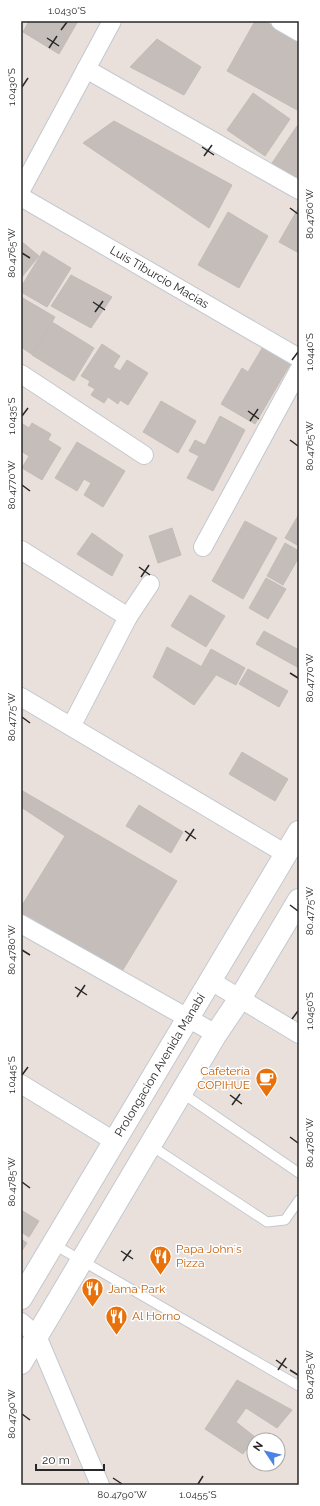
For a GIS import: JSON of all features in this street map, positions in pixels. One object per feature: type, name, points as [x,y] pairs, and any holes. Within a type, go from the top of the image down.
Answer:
[{"type":"main road","name":"Prolongacion Avenida Manabí","points":[[21,1298],[299,832]]},
{"type":"main road","points":[[21,1363],[181,1092],[216,1034],[241,997],[299,900]]},
{"type":"street","points":[[21,190],[112,21]]},
{"type":"street","points":[[280,21],[299,32]]},
{"type":"street","points":[[86,70],[299,190]]},
{"type":"street","name":"Luis Tiburcio Macias","points":[[21,197],[299,358]]},
{"type":"street","points":[[203,547],[299,370]]},
{"type":"street","points":[[21,374],[144,455]]},
{"type":"street","points":[[21,550],[128,617]]},
{"type":"street","points":[[72,725],[128,617],[150,584]]},
{"type":"street","points":[[21,696],[72,725],[286,854]]},
{"type":"street","points":[[21,924],[216,1034]]},
{"type":"street","points":[[211,981],[241,997],[299,1034]]},
{"type":"street","points":[[21,1084],[114,1141]]},
{"type":"street","points":[[21,1322],[37,1336],[100,1485]]},
{"type":"lane","points":[[181,1092],[299,1173]]},
{"type":"lane","points":[[150,1145],[267,1222],[285,1220],[299,1200]]},
{"type":"lane","points":[[53,1244],[299,1386]]},
{"type":"building","points":[[29,21],[78,21],[59,54],[23,32]]},
{"type":"building","points":[[255,21],[264,21],[299,40],[299,106],[297,110],[227,71]]},
{"type":"building","points":[[157,39],[201,67],[184,95],[130,67]]},
{"type":"building","points":[[253,93],[290,119],[265,156],[227,130]]},
{"type":"building","points":[[114,121],[232,185],[209,228],[83,143]]},
{"type":"building","points":[[297,126],[299,128],[299,174],[293,182],[270,166]]},
{"type":"building","points":[[299,207],[299,253],[279,242]]},
{"type":"building","points":[[228,212],[268,236],[239,288],[198,265]]},
{"type":"building","points":[[21,241],[39,256],[21,278]]},
{"type":"building","points":[[43,251],[71,268],[47,307],[21,292],[21,287]]},
{"type":"building","points":[[71,275],[112,297],[91,328],[51,306]]},
{"type":"building","points":[[21,297],[55,317],[33,355],[21,347]]},
{"type":"building","points":[[52,322],[94,348],[74,381],[32,355]]},
{"type":"building","points":[[102,344],[120,356],[113,367],[120,371],[127,360],[148,373],[128,405],[120,400],[118,404],[108,397],[104,403],[91,395],[95,389],[88,385],[90,381],[81,376]]},
{"type":"building","points":[[264,345],[292,361],[255,424],[221,404],[242,368],[248,372]]},
{"type":"building","points":[[161,401],[196,421],[178,453],[143,432]]},
{"type":"building","points":[[220,416],[245,430],[213,491],[187,478],[199,456],[189,451],[195,440],[205,445]]},
{"type":"building","points":[[21,423],[29,428],[32,423],[51,434],[48,440],[61,448],[42,480],[22,468],[29,456],[21,451]]},
{"type":"building","points":[[77,442],[125,471],[103,507],[84,495],[91,483],[84,479],[77,491],[55,478]]},
{"type":"building","points":[[299,514],[299,546],[285,538]]},
{"type":"building","points":[[245,521],[277,538],[243,599],[212,581]]},
{"type":"building","points":[[172,528],[181,555],[158,563],[149,536]]},
{"type":"building","points":[[92,533],[123,555],[112,576],[77,554]]},
{"type":"building","points":[[285,543],[299,551],[299,557],[283,585],[267,576]]},
{"type":"building","points":[[266,578],[286,589],[268,619],[249,608]]},
{"type":"building","points":[[190,595],[225,616],[206,647],[171,626]]},
{"type":"building","points":[[264,631],[299,650],[299,668],[256,644]]},
{"type":"building","points":[[167,647],[216,675],[194,705],[153,677]]},
{"type":"building","points":[[211,649],[245,668],[236,685],[201,667]]},
{"type":"building","points":[[248,669],[288,691],[279,707],[239,684]]},
{"type":"building","points":[[242,752],[288,779],[275,801],[229,774]]},
{"type":"building","points":[[21,790],[177,881],[121,973],[21,921],[21,907],[65,836],[21,807]]},
{"type":"building","points":[[139,805],[183,832],[171,853],[126,826]]},
{"type":"building","points":[[21,1210],[39,1221],[29,1237],[21,1232]]},
{"type":"building","points":[[21,1239],[27,1243],[21,1252]]},
{"type":"building","points":[[237,1380],[292,1410],[277,1428],[246,1408],[236,1422],[249,1432],[246,1432],[246,1450],[243,1454],[205,1429]]},
{"type":"place","name":"Cafetería COPIHUE","points":[[266,1098]]},
{"type":"place","name":"Papa John´s Pizza","points":[[160,1276]]},
{"type":"place","name":"Jama Park","points":[[93,1308]]},
{"type":"place","name":"Al Horno","points":[[116,1336]]}]
